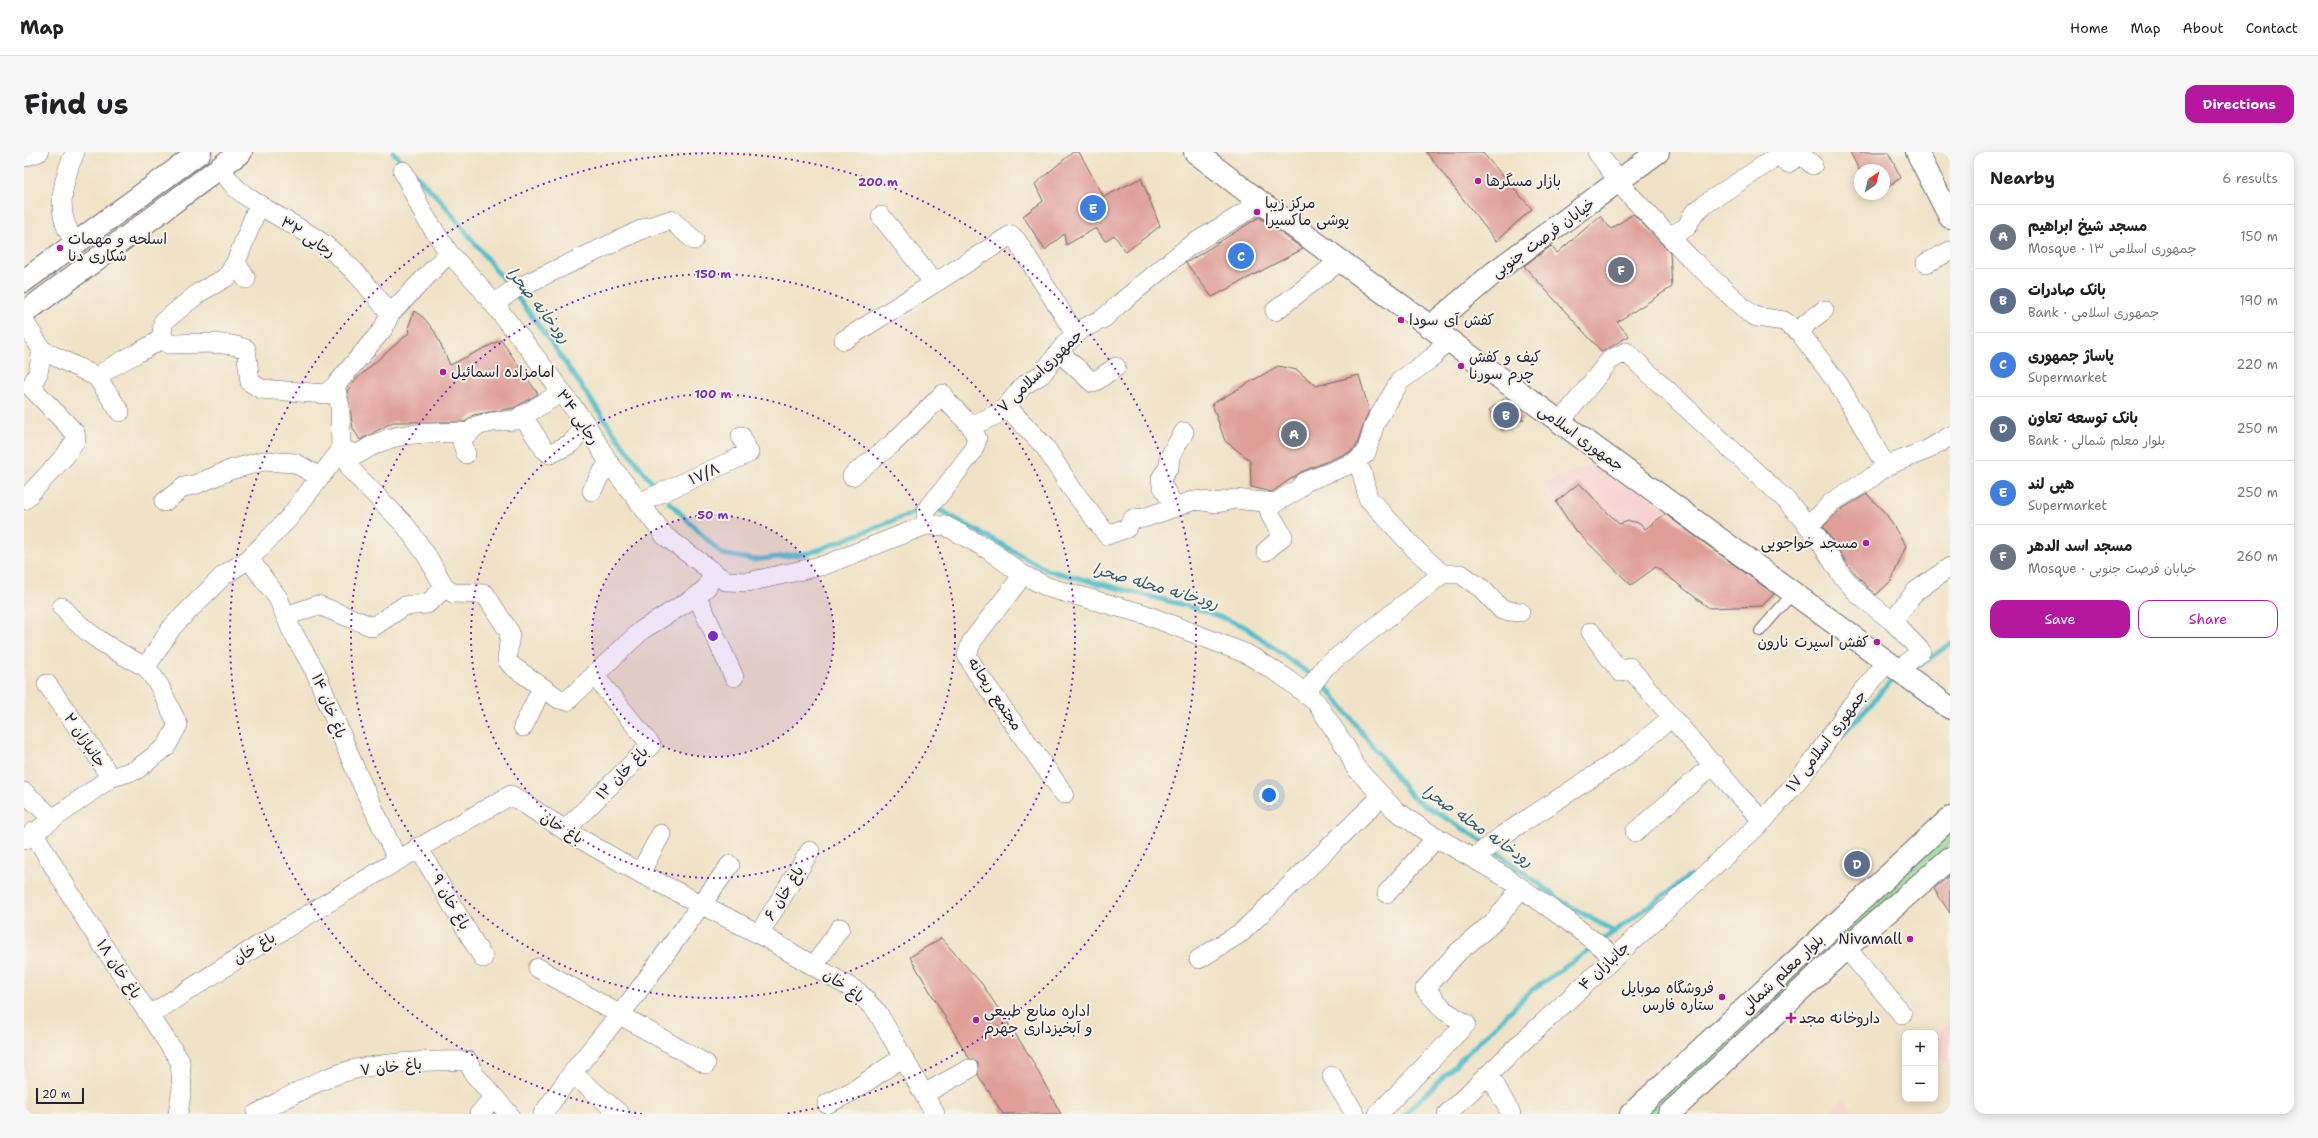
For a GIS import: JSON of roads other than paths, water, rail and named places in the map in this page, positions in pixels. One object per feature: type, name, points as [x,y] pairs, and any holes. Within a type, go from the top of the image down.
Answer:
[{"type":"main road","points":[[24,281],[200,152]]},
{"type":"main road","points":[[24,313],[215,160],[241,152]]},
{"type":"main road","name":"جمهوری اسلامی","points":[[1195,152],[1340,261],[1950,708]]},
{"type":"main road","name":"خیابان فرصت جنوبی","points":[[1439,333],[1496,270],[1619,182],[1658,152]]},
{"type":"main road","points":[[1917,152],[1950,217]]},
{"type":"main road","name":"بلوار معلم شمالی","points":[[1632,1114],[1950,818]]},
{"type":"main road","name":"بلوار معلم شمالی","points":[[1669,1114],[1846,948],[1950,858]]},
{"type":"street","points":[[24,157],[39,152]]},
{"type":"street","points":[[75,152],[65,173],[61,195],[67,232],[76,243]]},
{"type":"street","points":[[1598,152],[1619,182],[1670,236],[1749,313],[1757,317],[1784,321],[1800,333],[1839,386],[1886,466]]},
{"type":"street","points":[[1670,236],[1686,227],[1693,214],[1705,204],[1778,156],[1788,163],[1800,155],[1812,165]]},
{"type":"street","name":"رجایی ۳۲","points":[[215,160],[236,188],[324,244],[344,260],[363,280],[390,314]]},
{"type":"street","name":"رجایی ۳۴","points":[[403,170],[424,215],[449,253],[495,303],[587,426],[609,463],[641,502],[665,536],[725,581],[748,582],[773,578],[825,565],[927,514]]},
{"type":"street","name":"جمهوری‌اسلامی ۷","points":[[971,426],[1002,412],[1023,386],[1042,374],[1059,352],[1082,329],[1104,318],[1118,304],[1188,247],[1247,211],[1259,201]]},
{"type":"street","points":[[97,377],[109,368],[149,348],[162,338],[163,322],[200,292],[227,278],[236,262],[259,204]]},
{"type":"street","points":[[881,216],[934,283]]},
{"type":"street","points":[[495,303],[513,290],[645,228],[671,220],[694,240]]},
{"type":"street","points":[[844,340],[1011,235],[1017,241],[1076,335]]},
{"type":"street","points":[[1926,263],[1950,251]]},
{"type":"street","points":[[162,338],[169,344],[240,346],[246,349],[250,382],[260,389],[325,394],[335,386],[383,329],[390,314],[449,253]]},
{"type":"street","points":[[1275,311],[1340,261]]},
{"type":"street","points":[[236,262],[246,279]]},
{"type":"street","points":[[1800,333],[1807,323],[1824,310]]},
{"type":"street","points":[[24,321],[42,350],[97,377],[120,412]]},
{"type":"street","points":[[1007,407],[1045,447],[1072,489],[1107,535],[1127,528],[1133,519],[1144,518],[1174,506],[1195,500],[1217,503],[1234,499],[1275,504],[1297,490],[1305,482],[1356,462],[1366,453],[1375,423],[1400,381],[1433,357],[1439,333]]},
{"type":"street","points":[[24,500],[65,456],[76,440],[75,433],[31,387],[38,373],[42,350]]},
{"type":"street","points":[[1059,352],[1093,383],[1116,367]]},
{"type":"street","points":[[1560,422],[1610,360],[1626,352],[1787,501],[1805,522],[1840,573],[1859,595],[1892,620],[1916,591],[1950,567]]},
{"type":"street","points":[[335,386],[340,406],[341,450],[352,471],[405,525],[427,556],[445,588],[453,593],[485,594],[510,633],[507,660],[527,679],[559,699],[567,701],[642,630],[697,596],[707,586],[713,573]]},
{"type":"street","points":[[341,450],[358,454],[376,442],[400,434],[469,433],[476,426],[492,422],[516,420],[554,397],[559,390]]},
{"type":"street","points":[[852,476],[892,444],[919,414],[943,394],[952,407],[971,426],[977,439],[973,452],[940,494],[927,514],[989,550],[1023,575],[1050,588],[1144,614],[1247,654],[1283,676],[1316,702],[1347,749],[1355,767],[1395,810],[1437,837],[1475,858],[1521,888],[1614,957]]},
{"type":"street","points":[[522,415],[544,449],[550,454],[570,444],[587,426]]},
{"type":"street","points":[[459,432],[466,454]]},
{"type":"street","points":[[1174,506],[1162,485],[1161,478],[1169,467],[1170,456],[1184,432]]},
{"type":"street","name":"۱۷/۸","points":[[641,502],[749,454],[741,436]]},
{"type":"street","points":[[1805,522],[1817,518],[1833,501],[1867,481],[1886,466],[1929,449],[1950,436]]},
{"type":"street","points":[[146,667],[172,627],[224,575],[249,558],[288,519],[341,450]]},
{"type":"street","points":[[164,502],[184,487],[197,484],[230,470],[263,461],[296,463],[320,477]]},
{"type":"street","points":[[1356,462],[1362,473],[1368,498],[1417,551],[1442,574]]},
{"type":"street","points":[[592,491],[599,477],[609,463]]},
{"type":"street","points":[[1266,551],[1283,536],[1271,516],[1267,502]]},
{"type":"street","name":"باغ خان ۱۴","points":[[249,558],[278,598],[316,673],[358,776],[397,859]]},
{"type":"street","points":[[1306,693],[1325,668],[1442,574],[1461,574],[1482,589],[1502,610],[1520,612]]},
{"type":"street","name":"مجتمع ریحانه","points":[[1023,575],[972,641],[967,655],[976,671],[1064,794]]},
{"type":"street","points":[[286,616],[318,605],[373,627],[404,606],[427,604],[445,588]]},
{"type":"street","points":[[697,596],[734,677]]},
{"type":"street","points":[[62,607],[77,625],[120,655],[146,667],[159,685],[178,725],[166,747],[136,770],[110,778]]},
{"type":"street","name":"جمهوری اسلامی ۱۷","points":[[1763,821],[1810,766],[1851,706],[1893,666],[1921,651],[1892,620]]},
{"type":"street","points":[[1591,632],[1620,672],[1629,667],[1714,764],[1741,798],[1763,821]]},
{"type":"street","name":"باغ خان ۱۲","points":[[565,830],[651,745],[594,675]]},
{"type":"street","name":"جانبازان ۲","points":[[48,684],[97,755],[110,778],[29,836],[88,923]]},
{"type":"street","points":[[523,728],[542,688]]},
{"type":"street","points":[[1475,858],[1503,835],[1632,751],[1672,717]]},
{"type":"street","points":[[1635,832],[1714,764]]},
{"type":"street","points":[[24,792],[53,819]]},
{"type":"street","name":"باغ خان","points":[[150,1015],[254,947],[397,859],[511,795],[565,830],[640,873],[759,934],[815,965],[858,992],[878,1013],[935,1114]]},
{"type":"street","points":[[1199,959],[1242,932],[1382,796]]},
{"type":"street","name":"جانبازان ۴","points":[[1447,1114],[1614,957],[1763,821]]},
{"type":"street","points":[[640,873],[661,834]]},
{"type":"street","points":[[1387,893],[1437,837]]},
{"type":"street","name":"باغ خان ۹","points":[[418,847],[483,958]]},
{"type":"street","name":"باغ خان ۶","points":[[759,934],[810,851]]},
{"type":"street","points":[[543,1114],[572,1073],[620,1014],[730,865]]},
{"type":"street","points":[[1378,1114],[1466,1024],[1445,1011],[1425,989],[1457,953],[1495,921],[1521,888]]},
{"type":"street","name":"باغ خان ۱۸","points":[[88,923],[180,1062],[182,1088],[178,1114]]},
{"type":"street","points":[[815,965],[840,928]]},
{"type":"street","points":[[1846,948],[1902,1014]]},
{"type":"street","points":[[538,968],[706,1064]]},
{"type":"street","points":[[827,1104],[853,1091],[903,1057]]},
{"type":"street","name":"باغ خان ۷","points":[[256,1114],[308,1087],[359,1069],[445,1061],[468,1061],[474,1074],[493,1098],[509,1114]]},
{"type":"street","points":[[924,1094],[969,1069]]},
{"type":"street","points":[[572,1073],[620,1114]]},
{"type":"street","points":[[1489,1074],[1511,1114]]},
{"type":"street","points":[[1332,1076],[1355,1114]]},
{"type":"street","points":[[479,1114],[493,1098]]},
{"type":"lane","points":[[1760,631],[1793,593]]},
{"type":"waterway","name":"رودخانه صحرا","points":[[393,152],[443,203],[510,288]]},
{"type":"waterway","name":"رودخانه صحرا","points":[[515,294],[652,482]]},
{"type":"waterway","name":"رودخانه محله صحرا","points":[[669,502],[722,554],[754,560],[810,553],[913,513],[922,512]]},
{"type":"waterway","name":"رودخانه محله صحرا","points":[[932,511],[940,510],[1047,570],[1199,609],[1244,626],[1326,686],[1412,797],[1480,839],[1563,902],[1615,932]]},
{"type":"waterway","points":[[1916,668],[1950,644]]},
{"type":"waterway","points":[[1840,738],[1891,681]]},
{"type":"waterway","points":[[1600,942],[1690,876]]},
{"type":"waterway","points":[[1405,1114],[1533,989],[1594,947]]},
{"type":"place","name":"بازار مسگرها","points":[[1478,181]]},
{"type":"place","name":"هپی لند","points":[[1093,208]]},
{"type":"place","name":"مرکز زیبا پوشی ماکسیرا","points":[[1257,212]]},
{"type":"place","name":"اسلحه و مهمات شکاری دنا","points":[[60,248]]},
{"type":"place","name":"پاساژ جمهوری","points":[[1241,256]]},
{"type":"place","name":"مسجد اسد الدهر","points":[[1621,270]]},
{"type":"place","name":"کفش آی سودا","points":[[1401,320]]},
{"type":"place","name":"کیف و کفش چرم سورنا","points":[[1461,366]]},
{"type":"place","name":"امامزاده اسمائیل","points":[[443,372]]},
{"type":"place","name":"بانک صادرات","points":[[1506,415]]},
{"type":"place","name":"مسجد شیخ ابراهیم","points":[[1294,434]]},
{"type":"place","name":"مسجد خواجویی","points":[[1866,543]]},
{"type":"place","name":"کفش اسپرت نارون","points":[[1877,642]]},
{"type":"place","name":"بانک توسعه تعاون","points":[[1857,864]]},
{"type":"place","name":"Nivamall","points":[[1910,939]]},
{"type":"place","name":"فروشگاه موبایل ستاره فارس","points":[[1722,997]]},
{"type":"place","name":"داروخانه مجد","points":[[1791,1018]]},
{"type":"place","name":"اداره منابع طبیعی و آبخیزداری جهرم","points":[[976,1020]]}]
